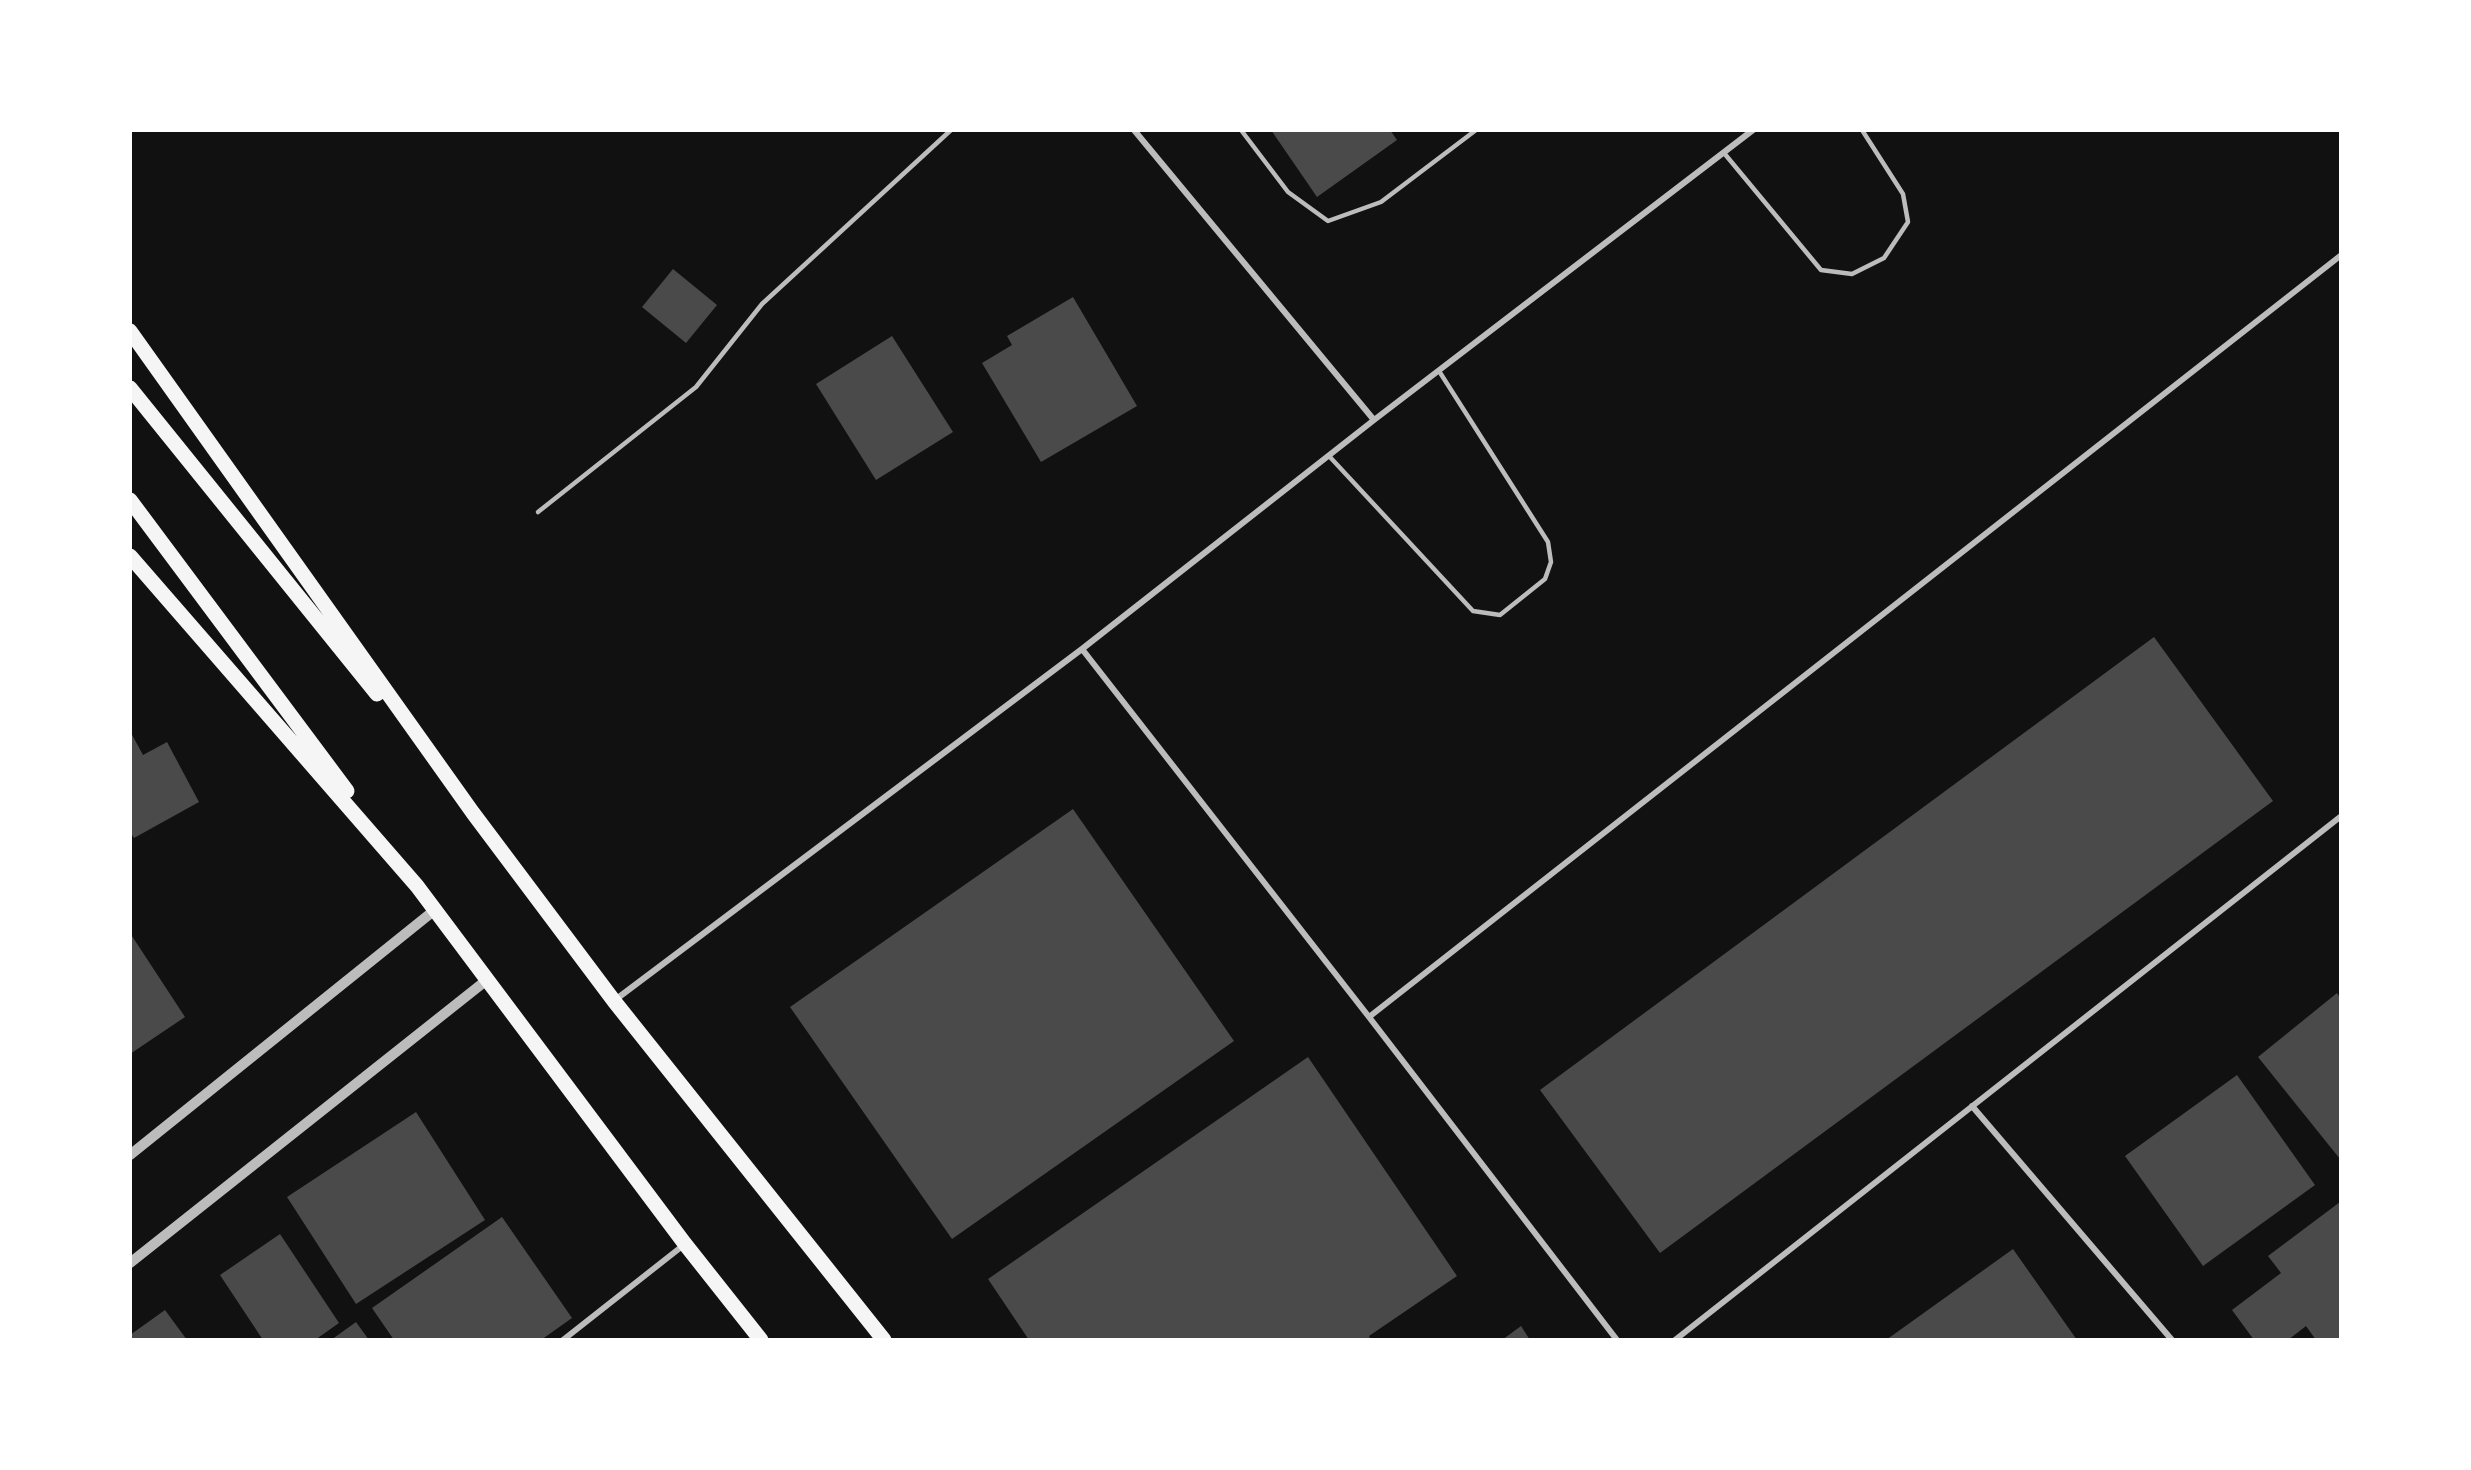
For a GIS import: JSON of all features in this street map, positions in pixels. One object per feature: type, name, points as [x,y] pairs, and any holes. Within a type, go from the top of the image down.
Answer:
[{"type":"main road","points":[[130,331],[473,813],[614,1001],[884,1340]]},
{"type":"main road","points":[[130,388],[473,813]]},
{"type":"main road","points":[[130,500],[417,886]]},
{"type":"main road","points":[[130,556],[436,909],[686,1244],[761,1340]]},
{"type":"street","points":[[1134,130],[1374,420]]},
{"type":"street","points":[[614,1001],[1083,650],[1374,420],[1754,130]]},
{"type":"street","points":[[1369,1017],[2340,256]]},
{"type":"street","points":[[1083,650],[1617,1340]]},
{"type":"street","points":[[1675,1340],[2340,818]]},
{"type":"street","points":[[130,1155],[436,909]]},
{"type":"street","points":[[130,1263],[488,979]]},
{"type":"street","points":[[1972,1106],[2172,1340]]},
{"type":"street","points":[[563,1340],[686,1244]]},
{"type":"lane","points":[[538,512],[696,387],[762,304],[951,130]]},
{"type":"lane","points":[[1241,130],[1288,192],[1328,221],[1381,202],[1476,130]]},
{"type":"lane","points":[[1724,153],[1821,270],[1852,274],[1884,258],[1908,222],[1903,194],[1862,130]]},
{"type":"lane","points":[[1329,456],[1473,611],[1500,615],[1545,579],[1551,562],[1548,542],[1439,371]]},
{"type":"building","points":[[1271,130],[1390,130],[1397,140],[1317,197]]},
{"type":"building","points":[[673,269],[717,305],[686,343],[642,307]]},
{"type":"building","points":[[1073,297],[1137,406],[1041,462],[982,363],[1012,345],[1007,336]]},
{"type":"building","points":[[892,336],[953,432],[876,480],[816,384]]},
{"type":"building","points":[[2154,637],[2273,801],[1660,1253],[1540,1090]]},
{"type":"building","points":[[130,731],[143,755],[167,742],[199,802],[134,838],[130,832]]},
{"type":"building","points":[[1073,809],[1234,1041],[952,1239],[790,1007]]},
{"type":"building","points":[[130,933],[185,1017],[130,1054]]},
{"type":"building","points":[[2337,993],[2340,998],[2340,1159],[2258,1057]]},
{"type":"building","points":[[1308,1057],[1457,1276],[1369,1336],[1371,1340],[1029,1340],[988,1279]]},
{"type":"building","points":[[2237,1075],[2315,1185],[2203,1266],[2125,1156]]},
{"type":"building","points":[[416,1112],[485,1220],[356,1304],[287,1197]]},
{"type":"building","points":[[2340,1202],[2340,1340],[2316,1340],[2306,1326],[2288,1340],[2254,1340],[2232,1310],[2281,1273],[2268,1256]]},
{"type":"building","points":[[502,1217],[572,1318],[541,1340],[394,1340],[372,1308]]},
{"type":"building","points":[[280,1234],[339,1323],[315,1340],[263,1340],[220,1275]]},
{"type":"building","points":[[2013,1249],[2077,1340],[1886,1340]]},
{"type":"building","points":[[165,1310],[187,1340],[133,1340],[130,1335]]},
{"type":"building","points":[[356,1322],[369,1340],[331,1340]]},
{"type":"building","points":[[1521,1326],[1530,1340],[1502,1340]]}]
